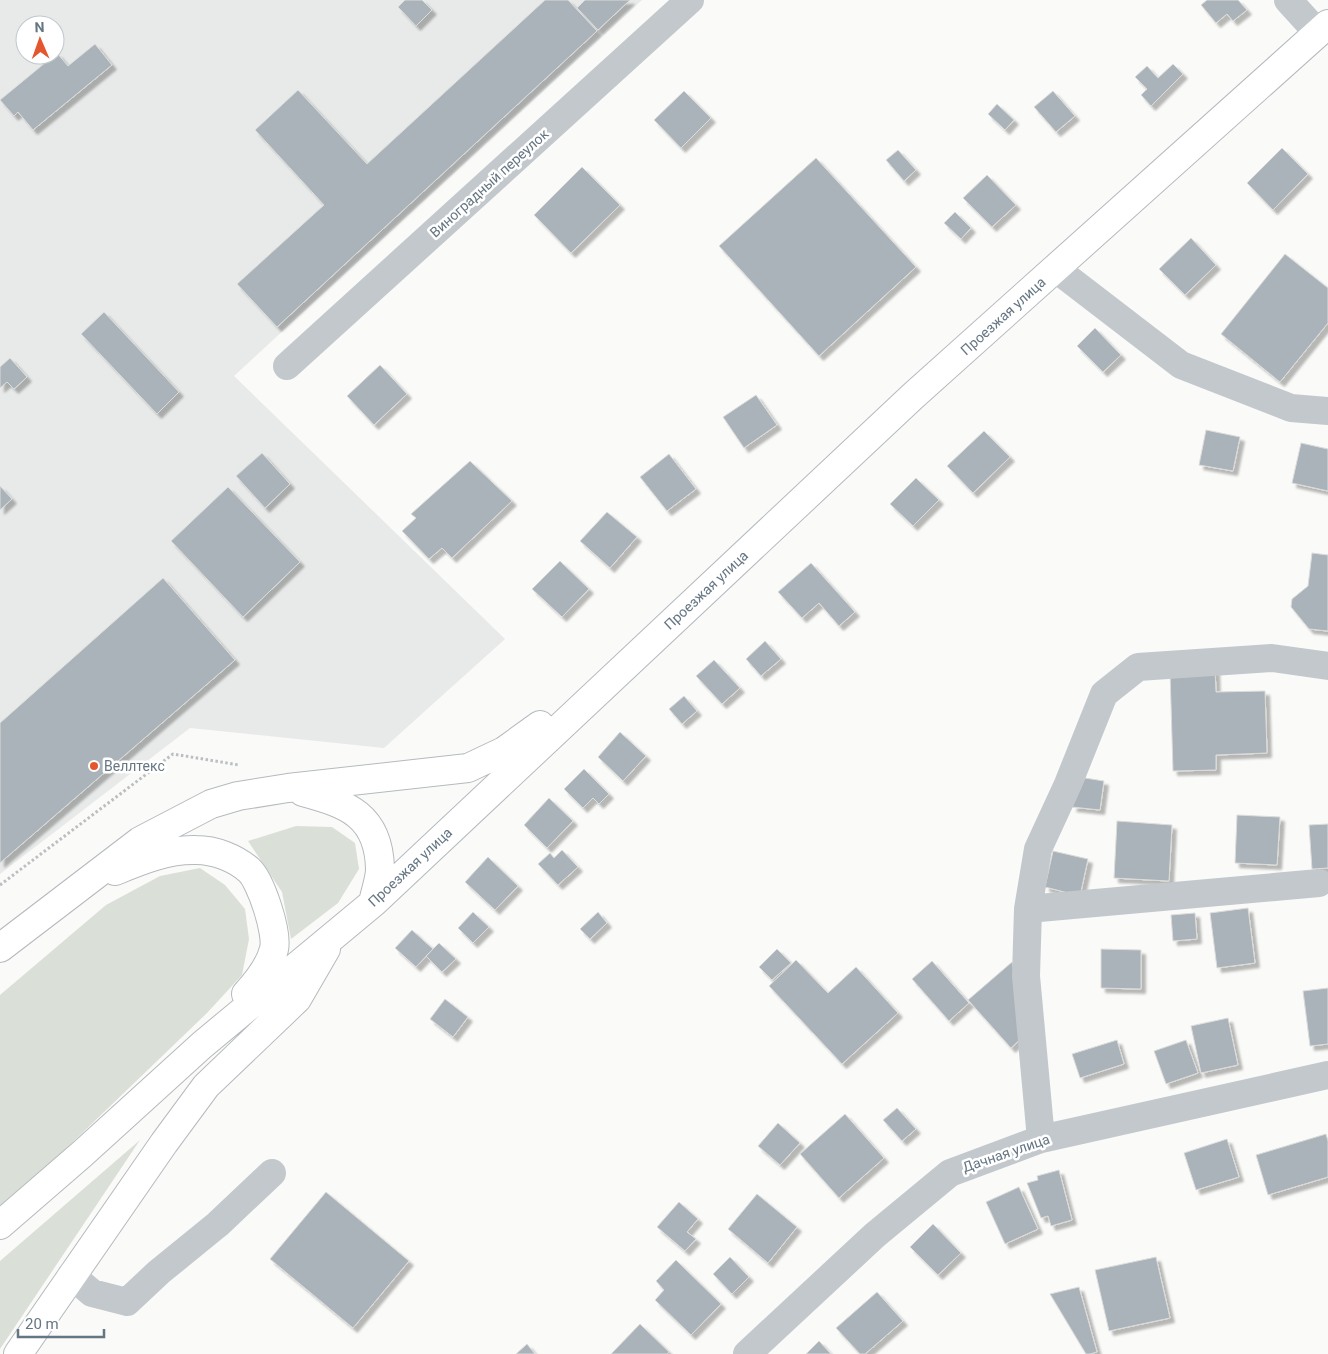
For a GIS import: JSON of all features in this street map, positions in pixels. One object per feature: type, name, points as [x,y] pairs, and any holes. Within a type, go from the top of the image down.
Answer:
[{"type":"main road","name":"Проезжая улица","points":[[0,1225],[82,1154],[202,1045],[373,903],[914,396],[1323,28]]},
{"type":"main road","points":[[0,948],[140,841],[211,804],[238,796],[288,788],[468,768],[504,751],[536,727],[594,694]]},
{"type":"main road","points":[[288,788],[333,800],[354,810],[365,820],[376,843],[380,870],[373,903]]},
{"type":"main road","points":[[82,885],[144,859],[170,853],[197,850],[229,856],[250,871],[268,908],[275,947],[266,968],[255,984],[202,1045]]},
{"type":"main road","points":[[18,1354],[71,1275],[206,1086],[297,999],[337,931]]},
{"type":"street","name":"Виноградный переулок","points":[[287,366],[690,0]]},
{"type":"street","points":[[1288,0],[1323,28]]},
{"type":"street","points":[[1056,269],[1182,365],[1291,408],[1328,411]]},
{"type":"street","points":[[1041,1139],[1026,976],[1028,908],[1038,849],[1068,784],[1104,694],[1138,667],[1272,658],[1328,666]]},
{"type":"street","points":[[1028,908],[1319,883]]},
{"type":"street","name":"Дачная улица","points":[[747,1354],[875,1235],[950,1173],[1041,1139],[1328,1075]]},
{"type":"street","points":[[71,1275],[92,1293],[128,1302],[159,1272],[218,1224],[272,1173]]},
{"type":"path","points":[[0,885],[173,754],[246,766]]},
{"type":"shaded area","points":[[0,0],[642,0],[234,376],[505,639],[384,748],[190,728],[0,874]]},
{"type":"shaded area","points":[[296,826],[332,827],[355,843],[359,869],[338,903],[291,939],[282,892],[248,841]]},
{"type":"shaded area","points":[[200,868],[225,885],[245,909],[249,939],[242,975],[207,1013],[0,1212],[0,995],[106,905],[160,876]]},
{"type":"shaded area","points":[[140,1140],[0,1349],[0,1261]]},
{"type":"building","points":[[405,0],[422,0],[432,10],[416,26],[398,7]]},
{"type":"building","points":[[545,0],[568,0],[597,31],[277,327],[237,284],[324,205],[255,130],[298,90],[367,164]]},
{"type":"building","points":[[585,0],[630,0],[598,30],[577,8]]},
{"type":"building","points":[[1207,0],[1238,0],[1247,10],[1233,21],[1227,14],[1216,23],[1201,5]]},
{"type":"building","points":[[95,44],[112,65],[33,130],[18,112],[14,116],[0,100],[42,65],[65,65],[65,62],[68,66]]},
{"type":"building","points":[[1173,64],[1183,74],[1151,106],[1141,95],[1147,89],[1135,77],[1147,66],[1158,78]]},
{"type":"building","points":[[684,91],[711,118],[681,148],[654,120]]},
{"type":"building","points":[[1053,91],[1075,116],[1056,132],[1034,107]]},
{"type":"building","points":[[997,104],[1014,120],[1005,130],[988,114]]},
{"type":"building","points":[[1282,148],[1308,174],[1273,210],[1247,183]]},
{"type":"building","points":[[898,150],[916,170],[904,181],[886,160]]},
{"type":"building","points":[[816,158],[916,267],[819,356],[719,246]]},
{"type":"building","points":[[582,167],[620,205],[571,253],[534,215]]},
{"type":"building","points":[[987,175],[1016,205],[992,227],[963,198]]},
{"type":"building","points":[[955,212],[971,228],[961,239],[944,223]]},
{"type":"building","points":[[1191,238],[1216,265],[1185,295],[1159,269]]},
{"type":"building","points":[[1285,254],[1328,288],[1328,323],[1280,382],[1221,334]]},
{"type":"building","points":[[104,312],[179,392],[157,414],[81,334]]},
{"type":"building","points":[[1095,328],[1121,355],[1103,372],[1077,346]]},
{"type":"building","points":[[10,358],[27,377],[14,389],[7,382],[0,388],[0,367]]},
{"type":"building","points":[[380,365],[407,394],[374,425],[347,396]]},
{"type":"building","points":[[756,395],[777,425],[744,448],[723,417]]},
{"type":"building","points":[[1206,430],[1240,437],[1233,471],[1199,465]]},
{"type":"building","points":[[984,431],[1010,457],[973,493],[947,466]]},
{"type":"building","points":[[1301,443],[1328,449],[1328,491],[1292,483]]},
{"type":"building","points":[[262,453],[290,484],[265,508],[236,476]]},
{"type":"building","points":[[669,454],[696,489],[667,511],[640,477]]},
{"type":"building","points":[[470,461],[512,501],[452,558],[442,548],[429,559],[402,531],[416,518],[411,514]]},
{"type":"building","points":[[916,478],[939,500],[913,526],[890,504]]},
{"type":"building","points":[[0,486],[12,499],[0,510]]},
{"type":"building","points":[[228,487],[300,562],[243,617],[171,541]]},
{"type":"building","points":[[607,512],[637,537],[610,568],[580,541]]},
{"type":"building","points":[[1312,553],[1328,555],[1328,631],[1309,629],[1291,607],[1292,599],[1308,586]]},
{"type":"building","points":[[560,561],[589,589],[562,617],[532,589]]},
{"type":"building","points":[[811,563],[855,612],[839,626],[819,603],[802,618],[778,592]]},
{"type":"building","points":[[163,578],[235,660],[0,863],[0,723]]},
{"type":"building","points":[[765,641],[781,659],[761,676],[746,659]]},
{"type":"building","points":[[714,660],[740,688],[722,704],[696,676]]},
{"type":"building","points":[[1215,669],[1216,692],[1265,691],[1267,753],[1216,755],[1216,770],[1173,771],[1170,671]]},
{"type":"building","points":[[684,696],[697,711],[682,724],[669,709]]},
{"type":"building","points":[[620,732],[646,756],[623,781],[598,757]]},
{"type":"building","points":[[584,769],[609,794],[599,804],[593,798],[583,808],[564,789]]},
{"type":"building","points":[[1085,778],[1104,781],[1100,810],[1072,807]]},
{"type":"building","points":[[549,798],[573,821],[547,848],[524,825]]},
{"type":"building","points":[[1237,815],[1280,817],[1277,865],[1235,863]]},
{"type":"building","points":[[1117,821],[1172,825],[1169,881],[1114,878]]},
{"type":"building","points":[[1328,824],[1328,868],[1312,869],[1309,825]]},
{"type":"building","points":[[562,850],[578,867],[558,885],[538,864],[550,853],[554,858]]},
{"type":"building","points":[[1053,851],[1088,859],[1080,896],[1045,887]]},
{"type":"building","points":[[488,857],[518,886],[495,910],[465,882]]},
{"type":"building","points":[[1248,908],[1255,963],[1217,968],[1210,913]]},
{"type":"building","points":[[473,912],[489,927],[473,943],[458,928]]},
{"type":"building","points":[[598,912],[607,923],[590,939],[580,929]]},
{"type":"building","points":[[1195,913],[1197,939],[1173,941],[1171,915]]},
{"type":"building","points":[[412,930],[433,949],[416,967],[395,948]]},
{"type":"building","points":[[439,943],[456,959],[442,972],[426,956]]},
{"type":"building","points":[[777,949],[791,963],[772,980],[759,967]]},
{"type":"building","points":[[1101,949],[1141,950],[1141,989],[1101,988]]},
{"type":"building","points":[[796,960],[828,993],[856,967],[898,1013],[842,1064],[769,986]]},
{"type":"building","points":[[932,961],[969,1003],[949,1021],[912,979]]},
{"type":"building","points":[[1012,962],[1028,1032],[1011,1048],[968,1000]]},
{"type":"building","points":[[1328,988],[1328,1044],[1310,1046],[1303,991]]},
{"type":"building","points":[[445,999],[468,1017],[453,1037],[430,1019]]},
{"type":"building","points":[[1228,1018],[1238,1065],[1201,1073],[1191,1026]]},
{"type":"building","points":[[1117,1040],[1124,1064],[1080,1078],[1072,1054]]},
{"type":"building","points":[[1186,1040],[1198,1073],[1166,1084],[1154,1051]]},
{"type":"building","points":[[897,1108],[916,1129],[902,1141],[883,1120]]},
{"type":"building","points":[[845,1114],[884,1158],[839,1198],[800,1154]]},
{"type":"building","points":[[778,1123],[800,1143],[780,1165],[758,1146]]},
{"type":"building","points":[[1326,1134],[1328,1141],[1328,1177],[1268,1195],[1256,1155]]},
{"type":"building","points":[[1227,1139],[1239,1177],[1196,1190],[1184,1153]]},
{"type":"building","points":[[1059,1170],[1072,1220],[1051,1226],[1048,1216],[1041,1218],[1027,1183],[1038,1180],[1037,1176]]},
{"type":"building","points":[[1019,1187],[1038,1229],[1005,1244],[986,1202]]},
{"type":"building","points":[[326,1192],[409,1261],[353,1328],[270,1259]]},
{"type":"building","points":[[757,1194],[797,1227],[768,1263],[728,1229]]},
{"type":"building","points":[[679,1202],[698,1219],[687,1232],[696,1239],[685,1251],[657,1227]]},
{"type":"building","points":[[933,1224],[961,1253],[938,1275],[910,1247]]},
{"type":"building","points":[[730,1257],[749,1277],[732,1294],[713,1274]]},
{"type":"building","points":[[1156,1257],[1170,1318],[1109,1331],[1095,1270]]},
{"type":"building","points":[[676,1260],[721,1304],[691,1335],[655,1300],[664,1290],[656,1281]]},
{"type":"building","points":[[1079,1287],[1097,1352],[1090,1354],[1086,1354],[1050,1294]]},
{"type":"building","points":[[877,1292],[903,1321],[865,1354],[860,1354],[836,1328]]},
{"type":"building","points":[[640,1324],[669,1352],[667,1354],[611,1354]]},
{"type":"building","points":[[819,1341],[831,1354],[806,1354]]},
{"type":"building","points":[[527,1344],[535,1354],[516,1354]]},
{"type":"place","name":"Веллтекс","points":[[94,766]]}]
